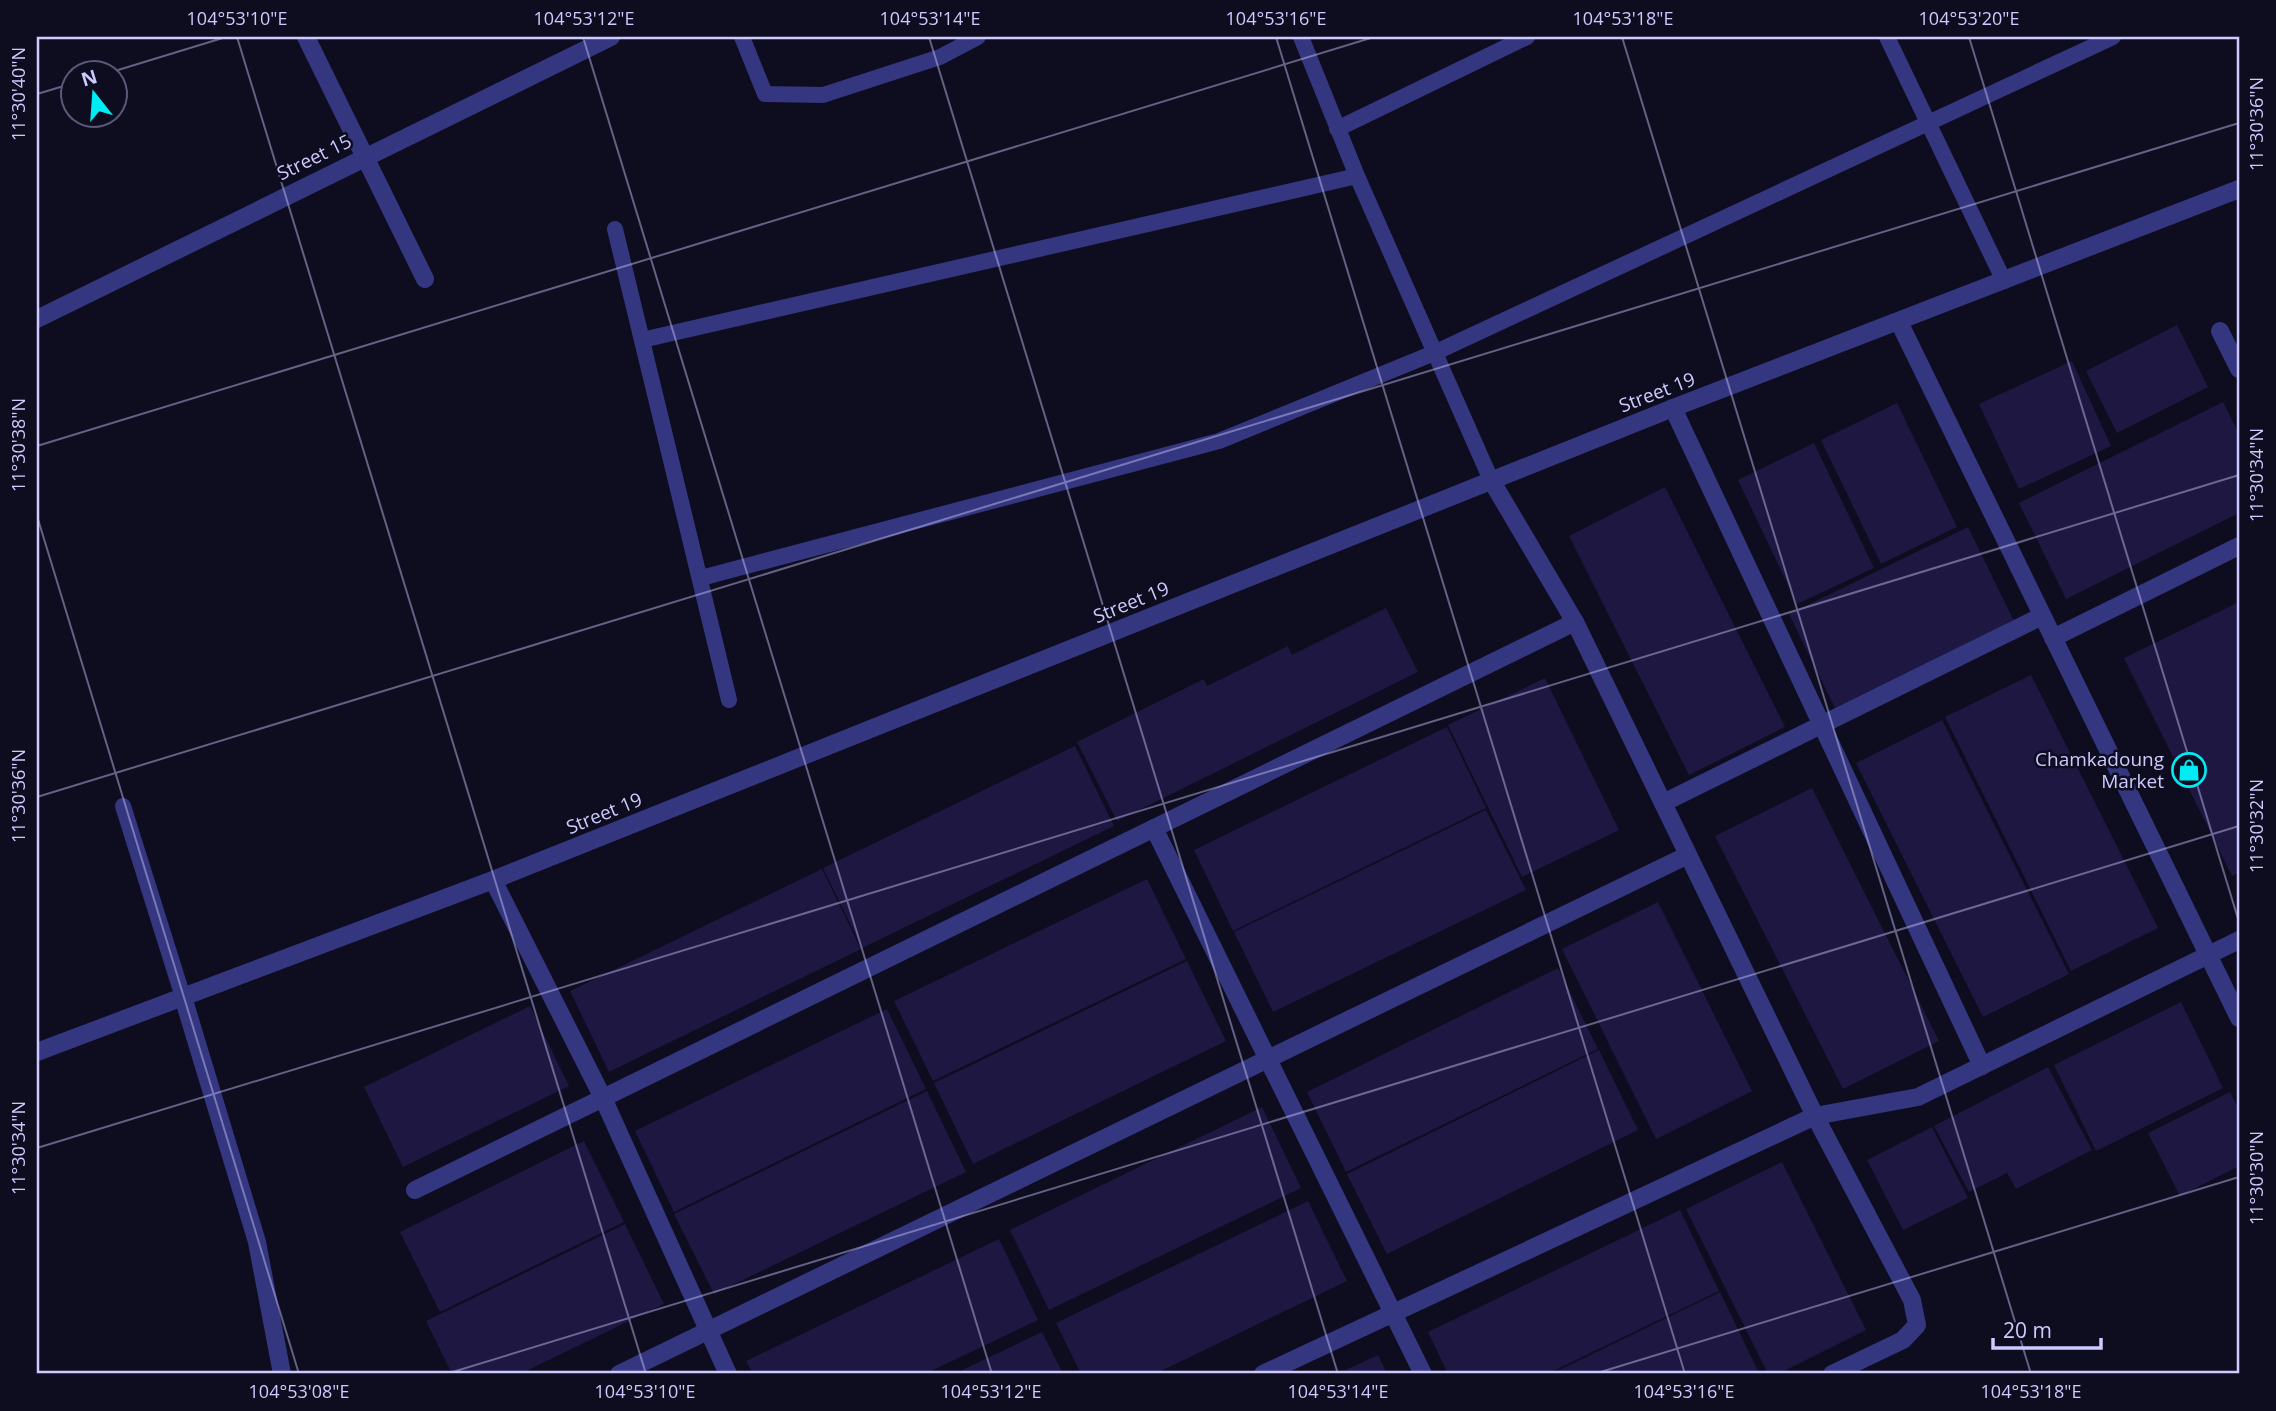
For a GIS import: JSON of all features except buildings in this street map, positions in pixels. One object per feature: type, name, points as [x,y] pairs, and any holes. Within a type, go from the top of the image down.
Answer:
[{"type":"street","points":[[306,37],[425,279]]},
{"type":"street","name":"Street 15","points":[[37,319],[611,37]]},
{"type":"street","name":"Street 19","points":[[37,1052],[493,880],[1491,480],[2239,189]]},
{"type":"street","points":[[1899,322],[2239,1018]]},
{"type":"street","points":[[2220,331],[2239,369]]},
{"type":"street","points":[[1673,408],[1982,1066]]},
{"type":"street","points":[[1491,480],[1574,622],[1815,1116],[1912,1300],[1917,1325],[1903,1340],[1832,1374]]},
{"type":"street","points":[[2053,638],[2239,547]]},
{"type":"street","points":[[1663,803],[2042,616]]},
{"type":"street","points":[[415,1190],[1574,622]]},
{"type":"street","points":[[1154,828],[1423,1374]]},
{"type":"street","points":[[620,1374],[1688,855]]},
{"type":"street","points":[[493,880],[603,1098],[707,1333],[728,1374]]},
{"type":"street","points":[[1263,1374],[1815,1116],[1917,1097],[2239,940]]},
{"type":"street","points":[[183,997],[257,1242],[282,1374]]},
{"type":"lane","points":[[743,37],[765,94],[823,95],[940,57],[978,37]]},
{"type":"lane","points":[[1301,37],[1336,129],[1491,480]]},
{"type":"lane","points":[[1336,129],[1527,37]]},
{"type":"lane","points":[[1887,37],[2004,281]]},
{"type":"lane","points":[[701,578],[1219,441],[1434,353],[2113,37]]},
{"type":"lane","points":[[642,341],[1357,176]]},
{"type":"lane","points":[[615,229],[729,700]]},
{"type":"lane","points":[[123,806],[183,997]]},
{"type":"place","name":"Chamkadoung Market","points":[[2189,770]]}]
